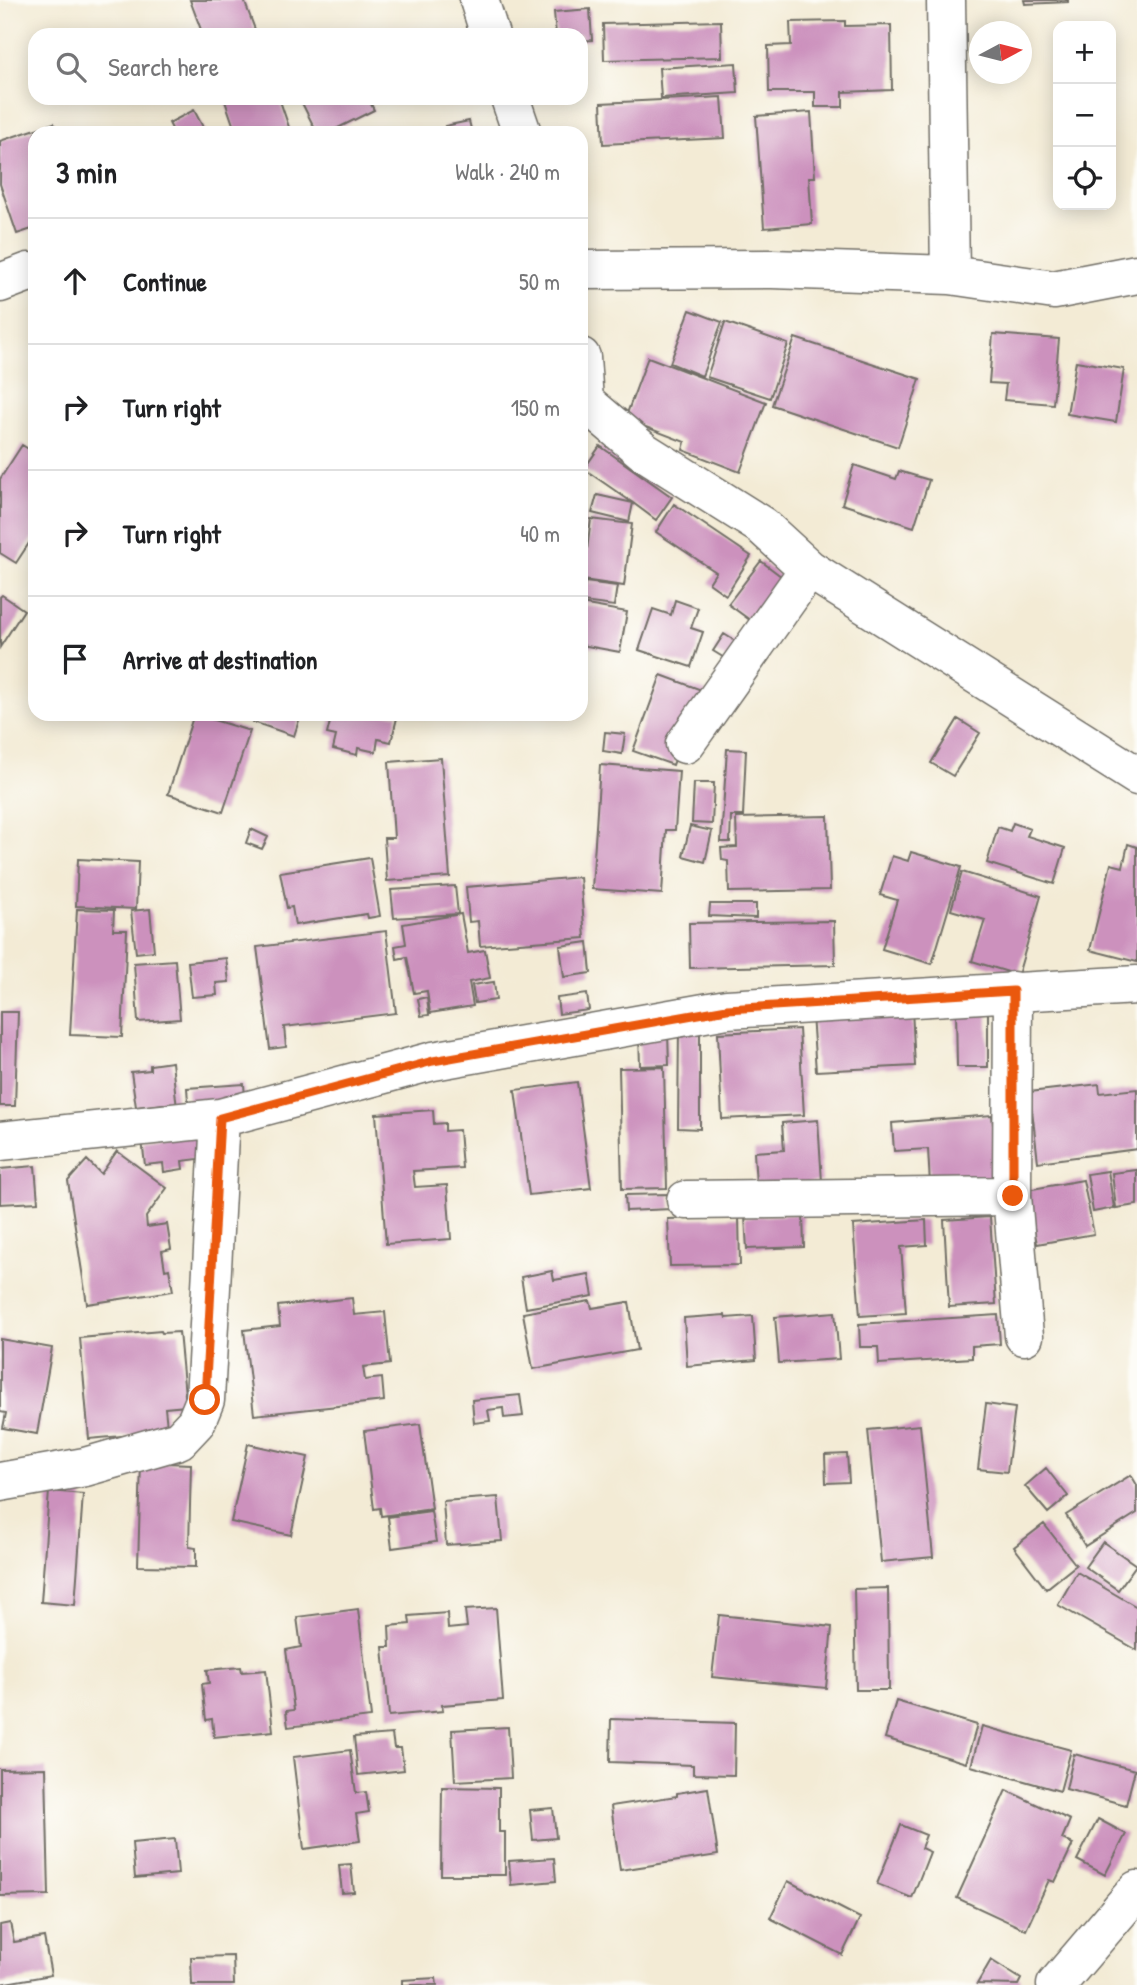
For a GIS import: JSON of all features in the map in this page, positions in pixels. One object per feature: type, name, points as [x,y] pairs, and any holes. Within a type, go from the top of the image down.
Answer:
[{"type":"street","points":[[479,0],[488,28]]},
{"type":"street","points":[[946,0],[950,275]]},
{"type":"street","points":[[512,105],[520,126]]},
{"type":"street","points":[[588,270],[772,269],[950,275],[1054,290],[1137,274]]},
{"type":"street","points":[[0,283],[28,272]]},
{"type":"street","points":[[588,406],[643,450],[762,526],[808,569],[1137,776]]},
{"type":"street","points":[[685,744],[808,569]]},
{"type":"street","points":[[0,1141],[220,1118],[433,1061],[727,1009],[1137,985]]},
{"type":"street","points":[[1013,991],[1013,1196],[1024,1336]]},
{"type":"street","points":[[0,1482],[85,1467],[179,1440],[196,1422],[205,1400],[220,1118]]},
{"type":"street","points":[[686,1200],[1013,1196]]},
{"type":"street","points":[[1056,1985],[1137,1890]]},
{"type":"building","points":[[190,0],[244,0],[254,28],[200,28]]},
{"type":"building","points":[[1024,0],[1068,0],[1068,2],[1025,4]]},
{"type":"building","points":[[590,9],[592,40],[588,40],[588,28],[555,28],[554,12]]},
{"type":"building","points":[[721,21],[722,57],[604,60],[603,24]]},
{"type":"building","points":[[845,21],[845,26],[891,25],[892,90],[843,92],[843,107],[815,107],[815,92],[769,92],[768,46],[791,45],[790,22]]},
{"type":"building","points":[[736,63],[738,93],[661,98],[659,68]]},
{"type":"building","points":[[722,97],[725,138],[603,144],[601,103]]},
{"type":"building","points":[[226,105],[281,105],[289,126],[234,126]]},
{"type":"building","points":[[303,105],[372,105],[374,110],[342,126],[314,126]]},
{"type":"building","points":[[194,110],[202,126],[170,126],[169,123]]},
{"type":"building","points":[[811,112],[815,177],[809,177],[812,224],[764,228],[756,116]]},
{"type":"building","points":[[469,121],[470,126],[445,126]]},
{"type":"building","points":[[28,132],[28,230],[17,234],[0,184],[0,141]]},
{"type":"building","points":[[690,310],[722,322],[702,376],[670,363]]},
{"type":"building","points":[[725,322],[788,344],[770,398],[707,377]]},
{"type":"building","points":[[993,334],[1059,339],[1053,404],[1004,400],[1006,384],[989,383]]},
{"type":"building","points":[[795,338],[920,379],[898,447],[772,405]]},
{"type":"building","points":[[648,357],[766,402],[740,472],[683,450],[685,442],[625,419]]},
{"type":"building","points":[[1076,361],[1124,369],[1116,422],[1067,414]]},
{"type":"building","points":[[22,445],[28,449],[28,545],[16,563],[0,553],[0,479]]},
{"type":"building","points":[[600,446],[672,497],[656,520],[588,472],[588,463]]},
{"type":"building","points":[[854,465],[896,479],[899,471],[929,480],[914,527],[842,504]]},
{"type":"building","points":[[597,495],[633,503],[629,522],[592,513]]},
{"type":"building","points":[[674,504],[751,556],[726,595],[709,583],[716,572],[656,532]]},
{"type":"building","points":[[591,519],[632,524],[624,586],[588,581]]},
{"type":"building","points":[[761,561],[786,580],[754,623],[728,604]]},
{"type":"building","points":[[588,582],[617,586],[614,606],[588,603]]},
{"type":"building","points":[[2,595],[24,610],[0,647],[0,597]]},
{"type":"building","points":[[675,600],[698,608],[691,628],[703,632],[691,667],[639,650],[653,609],[671,615]]},
{"type":"building","points":[[588,605],[627,612],[620,652],[588,646]]},
{"type":"building","points":[[724,634],[743,646],[731,662],[713,651]]},
{"type":"building","points":[[661,675],[707,692],[691,715],[673,765],[633,751]]},
{"type":"building","points":[[958,719],[980,733],[953,776],[931,763]]},
{"type":"building","points":[[192,721],[217,721],[250,731],[223,812],[168,794]]},
{"type":"building","points":[[253,721],[299,721],[294,736]]},
{"type":"building","points":[[330,721],[396,721],[391,742],[378,739],[376,752],[358,748],[357,755],[333,749],[336,736],[327,734]]},
{"type":"building","points":[[605,732],[625,734],[622,754],[603,751]]},
{"type":"building","points":[[727,749],[746,750],[743,816],[731,816],[730,842],[721,842]]},
{"type":"building","points":[[441,758],[450,877],[387,881],[384,838],[394,838],[389,762]]},
{"type":"building","points":[[600,765],[679,771],[675,830],[666,830],[662,894],[592,889]]},
{"type":"building","points":[[694,783],[714,783],[712,824],[692,823]]},
{"type":"building","points":[[828,816],[830,890],[729,892],[728,861],[722,860],[721,848],[737,847],[736,818]]},
{"type":"building","points":[[1013,823],[1030,829],[1027,836],[1065,848],[1054,884],[987,863],[998,827],[1010,831]]},
{"type":"building","points":[[690,826],[712,831],[705,862],[683,856]]},
{"type":"building","points":[[251,829],[268,837],[262,849],[246,843]]},
{"type":"building","points":[[1128,844],[1137,847],[1137,962],[1090,950],[1111,864],[1123,867]]},
{"type":"building","points":[[911,852],[961,867],[932,964],[882,949],[897,900],[880,895],[892,856],[908,861]]},
{"type":"building","points":[[370,858],[380,916],[368,918],[367,914],[295,925],[292,907],[287,908],[280,872]]},
{"type":"building","points":[[78,859],[138,862],[136,909],[76,906]]},
{"type":"building","points":[[962,872],[1041,896],[1018,975],[972,961],[985,920],[951,910]]},
{"type":"building","points":[[580,877],[585,938],[480,946],[478,921],[469,922],[466,887]]},
{"type":"building","points":[[455,886],[458,914],[394,918],[391,890]]},
{"type":"building","points":[[710,904],[756,904],[756,918],[709,916]]},
{"type":"building","points":[[77,909],[114,910],[113,930],[127,930],[122,1037],[70,1035]]},
{"type":"building","points":[[150,909],[154,951],[136,953],[131,911]]},
{"type":"building","points":[[461,914],[468,953],[485,950],[490,978],[469,982],[473,1006],[430,1013],[427,991],[414,993],[407,957],[397,959],[395,946],[406,944],[403,924]]},
{"type":"building","points":[[834,921],[835,965],[690,968],[689,923]]},
{"type":"building","points":[[386,931],[396,1013],[284,1027],[286,1047],[270,1049],[257,947]]},
{"type":"building","points":[[588,942],[591,973],[564,977],[560,946]]},
{"type":"building","points":[[226,958],[229,982],[216,983],[217,995],[192,997],[188,962]]},
{"type":"building","points":[[175,960],[180,1019],[138,1022],[134,963]]},
{"type":"building","points":[[494,982],[496,1000],[475,1003],[472,985]]},
{"type":"building","points":[[587,994],[589,1010],[559,1014],[557,998]]},
{"type":"building","points":[[427,997],[429,1015],[421,1016],[418,999]]},
{"type":"building","points":[[912,1009],[915,1066],[816,1071],[812,1015]]},
{"type":"building","points":[[956,1009],[988,1009],[988,1067],[957,1067]]},
{"type":"building","points":[[0,1012],[18,1012],[15,1106],[0,1106]]},
{"type":"building","points":[[679,1026],[700,1026],[700,1129],[678,1128]]},
{"type":"building","points":[[799,1029],[804,1115],[722,1119],[718,1033]]},
{"type":"building","points":[[668,1033],[669,1065],[640,1066],[639,1034]]},
{"type":"building","points":[[172,1062],[178,1118],[165,1120],[163,1104],[136,1107],[131,1072],[150,1070],[150,1065]]},
{"type":"building","points":[[664,1067],[667,1188],[622,1189],[619,1068]]},
{"type":"building","points":[[577,1082],[591,1188],[529,1195],[515,1090]]},
{"type":"building","points":[[244,1084],[246,1110],[189,1115],[187,1088]]},
{"type":"building","points":[[1099,1084],[1100,1093],[1137,1089],[1137,1149],[1038,1162],[1030,1092]]},
{"type":"building","points":[[433,1110],[434,1124],[445,1123],[445,1131],[459,1130],[462,1168],[413,1171],[415,1187],[447,1185],[451,1239],[386,1244],[376,1114]]},
{"type":"building","points":[[992,1115],[998,1179],[930,1184],[928,1149],[894,1151],[892,1123]]},
{"type":"building","points":[[818,1120],[822,1182],[756,1185],[754,1152],[784,1150],[782,1123]]},
{"type":"building","points":[[211,1131],[214,1157],[182,1161],[183,1169],[164,1172],[163,1163],[145,1165],[142,1140]]},
{"type":"building","points":[[117,1151],[167,1188],[146,1217],[147,1227],[167,1224],[171,1249],[162,1251],[165,1270],[169,1269],[173,1291],[87,1304],[68,1181],[87,1160],[101,1174]]},
{"type":"building","points":[[35,1166],[38,1202],[0,1204],[0,1169]]},
{"type":"building","points":[[1137,1170],[1137,1205],[1116,1208],[1112,1173]]},
{"type":"building","points":[[1108,1171],[1114,1208],[1093,1212],[1087,1174]]},
{"type":"building","points":[[1083,1180],[1094,1234],[1037,1244],[1027,1190]]},
{"type":"building","points":[[670,1194],[671,1209],[626,1211],[625,1195]]},
{"type":"building","points":[[803,1214],[804,1247],[747,1249],[745,1217]]},
{"type":"building","points":[[739,1217],[740,1265],[670,1266],[668,1219]]},
{"type":"building","points":[[990,1217],[996,1304],[949,1307],[944,1220]]},
{"type":"building","points":[[926,1220],[927,1245],[901,1247],[906,1313],[860,1316],[853,1225]]},
{"type":"building","points":[[552,1271],[554,1280],[589,1274],[593,1296],[526,1308],[521,1277]]},
{"type":"building","points":[[352,1298],[354,1315],[385,1312],[390,1364],[363,1367],[365,1380],[382,1378],[384,1401],[254,1415],[244,1330],[280,1326],[278,1306]]},
{"type":"building","points":[[590,1301],[592,1308],[629,1302],[637,1350],[533,1369],[523,1313]]},
{"type":"building","points":[[835,1312],[839,1359],[779,1363],[775,1317]]},
{"type":"building","points":[[725,1315],[726,1318],[753,1316],[756,1360],[687,1366],[684,1318]]},
{"type":"building","points":[[998,1315],[1000,1344],[972,1346],[972,1358],[879,1364],[878,1347],[860,1347],[859,1324]]},
{"type":"building","points":[[179,1332],[186,1406],[165,1408],[168,1436],[133,1435],[89,1439],[80,1338]]},
{"type":"building","points":[[0,1339],[52,1348],[37,1434],[3,1428],[6,1413],[0,1412]]},
{"type":"building","points":[[520,1395],[523,1416],[504,1418],[503,1408],[488,1410],[490,1421],[474,1423],[472,1400]]},
{"type":"building","points":[[986,1404],[1015,1408],[1007,1472],[978,1469]]},
{"type":"building","points":[[420,1424],[432,1509],[381,1516],[380,1508],[374,1509],[364,1431]]},
{"type":"building","points":[[920,1425],[933,1557],[881,1562],[868,1430]]},
{"type":"building","points":[[248,1444],[308,1457],[291,1535],[231,1522]]},
{"type":"building","points":[[847,1454],[849,1482],[826,1483],[825,1455]]},
{"type":"building","points":[[141,1462],[191,1464],[189,1547],[196,1548],[196,1567],[138,1566]]},
{"type":"building","points":[[1046,1468],[1068,1496],[1048,1513],[1025,1486]]},
{"type":"building","points":[[1131,1475],[1137,1485],[1137,1513],[1085,1546],[1066,1515]]},
{"type":"building","points":[[49,1491],[83,1494],[75,1605],[41,1602]]},
{"type":"building","points":[[498,1497],[502,1541],[446,1545],[443,1501]]},
{"type":"building","points":[[431,1511],[436,1542],[392,1548],[388,1517]]},
{"type":"building","points":[[1044,1524],[1076,1565],[1046,1589],[1014,1547]]},
{"type":"building","points":[[1103,1542],[1136,1565],[1118,1590],[1085,1567]]},
{"type":"building","points":[[1077,1572],[1137,1607],[1137,1650],[1058,1605]]},
{"type":"building","points":[[888,1588],[889,1690],[856,1690],[854,1589]]},
{"type":"building","points":[[496,1608],[503,1700],[442,1705],[443,1711],[389,1716],[383,1647],[390,1647],[389,1626],[410,1624],[409,1616],[447,1613],[448,1629],[467,1627],[465,1610]]},
{"type":"building","points":[[358,1609],[371,1717],[288,1727],[286,1711],[294,1710],[286,1650],[301,1647],[297,1617]]},
{"type":"building","points":[[719,1615],[832,1627],[826,1688],[712,1677]]},
{"type":"building","points":[[241,1667],[242,1672],[266,1670],[273,1731],[214,1737],[212,1719],[206,1720],[202,1684],[209,1683],[207,1670]]},
{"type":"building","points":[[896,1701],[977,1725],[966,1763],[885,1738]]},
{"type":"building","points":[[611,1719],[735,1723],[734,1775],[693,1774],[693,1765],[610,1762]]},
{"type":"building","points":[[982,1726],[1071,1750],[1060,1791],[971,1766]]},
{"type":"building","points":[[508,1727],[511,1778],[455,1781],[452,1730]]},
{"type":"building","points":[[392,1734],[394,1748],[401,1748],[404,1770],[358,1775],[354,1737]]},
{"type":"building","points":[[350,1750],[356,1793],[366,1792],[369,1812],[356,1814],[360,1841],[304,1849],[293,1757]]},
{"type":"building","points":[[1074,1754],[1135,1770],[1126,1805],[1066,1789]]},
{"type":"building","points":[[46,1768],[49,1895],[0,1896],[0,1769]]},
{"type":"building","points":[[442,1787],[499,1788],[499,1832],[505,1832],[505,1875],[441,1875]]},
{"type":"building","points":[[708,1788],[718,1855],[620,1870],[611,1806],[677,1796],[677,1793]]},
{"type":"building","points":[[1006,1790],[1070,1820],[1062,1839],[1073,1844],[1055,1882],[1049,1880],[1026,1930],[957,1898]]},
{"type":"building","points":[[553,1808],[556,1838],[533,1840],[530,1810]]},
{"type":"building","points":[[1098,1819],[1126,1834],[1105,1875],[1077,1860]]},
{"type":"building","points":[[901,1825],[926,1835],[921,1848],[930,1852],[912,1898],[877,1884]]},
{"type":"building","points":[[175,1839],[178,1874],[135,1878],[132,1843]]},
{"type":"building","points":[[554,1858],[556,1881],[511,1885],[509,1861]]},
{"type":"building","points":[[351,1864],[354,1892],[342,1893],[339,1865]]},
{"type":"building","points":[[788,1881],[860,1918],[842,1955],[770,1918]]},
{"type":"building","points":[[10,1923],[14,1942],[44,1937],[51,1975],[0,1984],[0,1925]]},
{"type":"building","points":[[233,1956],[234,1985],[192,1985],[191,1957]]},
{"type":"building","points":[[991,1960],[1021,1979],[1018,1985],[977,1984]]},
{"type":"building","points":[[436,1978],[437,1985],[402,1985],[402,1980]]},
{"type":"route","points":[[205,1400],[220,1118],[433,1061],[727,1009],[1013,991],[1013,1196]]}]
